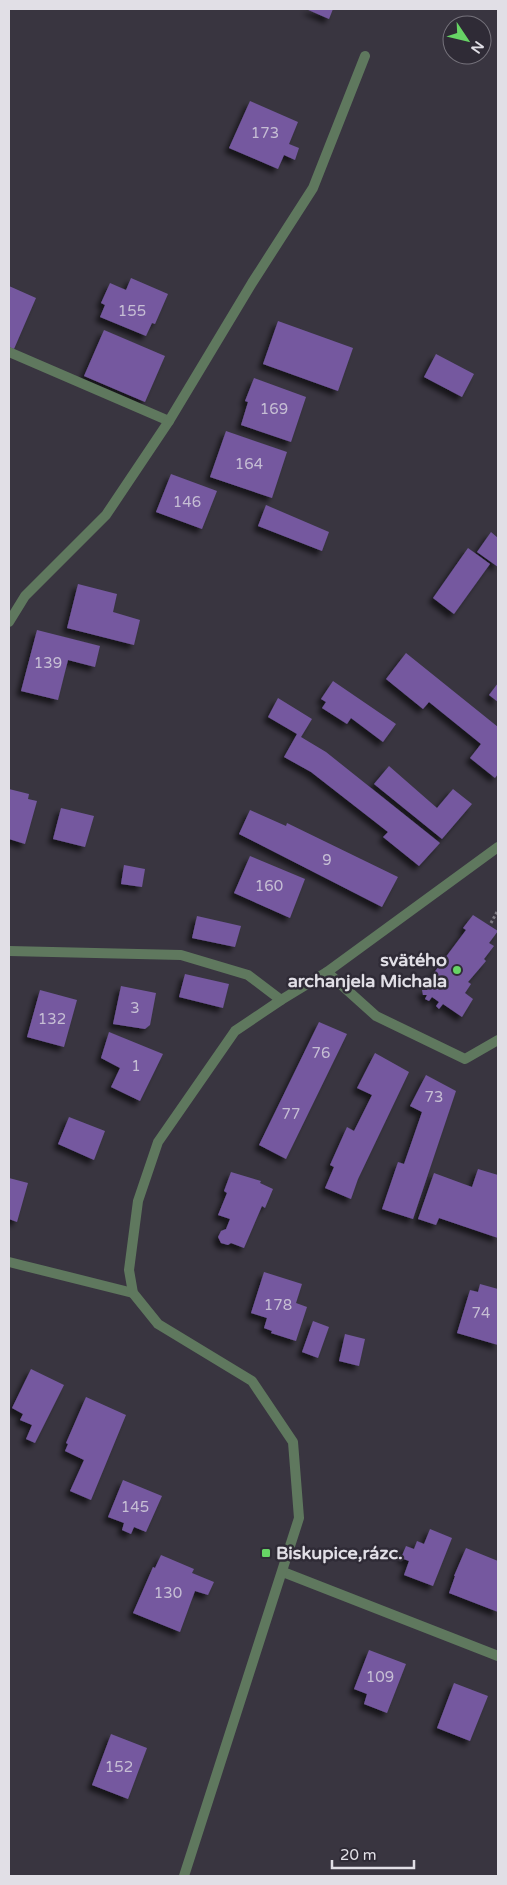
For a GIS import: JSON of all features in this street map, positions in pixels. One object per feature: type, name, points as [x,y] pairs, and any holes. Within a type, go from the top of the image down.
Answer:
[{"type":"street","points":[[9,622],[25,596],[106,515],[169,421],[252,283],[313,188],[365,56]]},
{"type":"street","points":[[9,352],[169,421]]},
{"type":"street","points":[[184,1876],[299,1518],[293,1442],[252,1381],[158,1324],[133,1293],[129,1270],[138,1201],[158,1142],[235,1031],[327,972],[498,847]]},
{"type":"street","points":[[9,951],[181,955],[248,975],[281,1000]]},
{"type":"street","points":[[327,972],[376,1016],[465,1058],[498,1040]]},
{"type":"street","points":[[9,1262],[133,1293]]},
{"type":"street","points":[[283,1572],[498,1656]]},
{"type":"path","points":[[491,923],[498,910]]},
{"type":"building","points":[[306,9],[333,9],[329,19]]},
{"type":"building","points":[[250,101],[298,122],[289,144],[299,148],[295,160],[284,155],[278,169],[229,148]]},
{"type":"building","points":[[131,278],[168,294],[155,324],[152,323],[146,336],[100,317],[105,305],[101,303],[110,283],[126,290]]},
{"type":"building","points":[[9,286],[36,298],[14,349],[9,347]]},
{"type":"building","points":[[278,321],[353,348],[338,391],[263,364]]},
{"type":"building","points":[[104,330],[165,356],[145,402],[84,376]]},
{"type":"building","points":[[436,354],[474,374],[462,397],[424,377]]},
{"type":"building","points":[[254,378],[306,397],[291,442],[241,425],[248,402],[245,401]]},
{"type":"building","points":[[226,431],[287,452],[272,498],[210,477]]},
{"type":"building","points":[[171,474],[217,491],[202,529],[156,512]]},
{"type":"building","points":[[266,505],[329,532],[322,551],[258,526]]},
{"type":"building","points":[[491,532],[498,538],[498,567],[477,552]]},
{"type":"building","points":[[468,548],[490,564],[454,614],[433,598]]},
{"type":"building","points":[[78,584],[117,594],[113,612],[140,620],[134,645],[67,628]]},
{"type":"building","points":[[37,630],[100,646],[95,667],[68,660],[58,700],[21,691]]},
{"type":"building","points":[[406,653],[498,727],[498,774],[495,778],[470,758],[481,744],[429,702],[423,709],[386,679]]},
{"type":"building","points":[[333,681],[396,724],[383,742],[351,718],[347,724],[322,708],[326,702],[321,699]]},
{"type":"building","points":[[498,683],[498,702],[489,695]]},
{"type":"building","points":[[278,698],[312,719],[301,737],[326,752],[440,843],[419,866],[383,837],[388,832],[311,772],[284,757],[297,734],[268,717]]},
{"type":"building","points":[[389,766],[437,808],[453,789],[472,804],[442,839],[374,784]]},
{"type":"building","points":[[9,789],[29,794],[28,799],[37,801],[25,844],[9,839]]},
{"type":"building","points":[[61,808],[94,816],[85,847],[53,839]]},
{"type":"building","points":[[250,810],[286,826],[287,823],[398,877],[382,907],[239,834]]},
{"type":"building","points":[[250,856],[305,879],[290,918],[234,893]]},
{"type":"building","points":[[124,865],[145,869],[142,887],[121,884]]},
{"type":"building","name":"svätého archanjela Michala","points":[[473,915],[498,931],[489,943],[494,946],[484,959],[486,961],[468,982],[471,984],[465,993],[473,999],[462,1017],[443,1004],[439,1009],[436,1006],[439,1002],[432,997],[429,1001],[425,999],[427,995],[423,995],[422,990],[427,990],[436,976],[433,974],[466,930],[463,928]]},
{"type":"building","points":[[197,916],[241,926],[235,947],[192,938]]},
{"type":"building","points":[[185,974],[229,984],[223,1008],[179,997]]},
{"type":"building","points":[[121,986],[156,993],[150,1025],[145,1029],[113,1024]]},
{"type":"building","points":[[40,990],[77,1000],[64,1047],[27,1037]]},
{"type":"building","points":[[319,1022],[347,1034],[286,1159],[259,1145]]},
{"type":"building","points":[[109,1032],[163,1054],[140,1101],[111,1087],[120,1068],[101,1058]]},
{"type":"building","points":[[375,1053],[409,1072],[358,1179],[351,1199],[325,1188],[334,1167],[330,1165],[347,1127],[354,1131],[372,1095],[357,1088]]},
{"type":"building","points":[[426,1075],[456,1091],[413,1219],[382,1209],[398,1162],[404,1164],[422,1112],[410,1106]]},
{"type":"building","points":[[69,1117],[105,1131],[94,1160],[58,1144]]},
{"type":"building","points":[[478,1169],[498,1175],[498,1238],[439,1218],[436,1225],[418,1219],[434,1173],[472,1187]]},
{"type":"building","points":[[231,1172],[261,1181],[260,1183],[273,1189],[265,1208],[262,1206],[244,1248],[231,1243],[228,1245],[221,1243],[218,1237],[221,1231],[226,1229],[230,1219],[218,1215],[227,1193],[224,1191]]},
{"type":"building","points":[[9,1178],[28,1183],[17,1222],[9,1219]]},
{"type":"building","points":[[264,1272],[302,1284],[296,1303],[307,1307],[296,1341],[271,1333],[272,1331],[264,1328],[267,1318],[251,1313]]},
{"type":"building","points":[[480,1284],[498,1289],[498,1345],[457,1333],[470,1290],[478,1292]]},
{"type":"building","points":[[313,1321],[329,1327],[318,1358],[302,1352]]},
{"type":"building","points":[[345,1334],[365,1339],[359,1366],[339,1361]]},
{"type":"building","points":[[31,1369],[64,1385],[35,1443],[26,1439],[32,1425],[20,1420],[23,1414],[12,1408]]},
{"type":"building","points":[[86,1397],[126,1415],[91,1500],[70,1491],[84,1460],[65,1451],[68,1444],[66,1443]]},
{"type":"building","points":[[123,1480],[162,1496],[146,1532],[134,1527],[131,1534],[122,1530],[124,1523],[108,1517]]},
{"type":"building","points":[[430,1529],[452,1538],[433,1586],[404,1575],[409,1561],[401,1558],[406,1546],[414,1549],[417,1541],[424,1544]]},
{"type":"building","points":[[466,1548],[498,1561],[498,1612],[449,1593]]},
{"type":"building","points":[[161,1555],[194,1569],[192,1573],[214,1582],[208,1595],[195,1591],[180,1632],[133,1613],[153,1567],[155,1568]]},
{"type":"building","points":[[369,1650],[406,1664],[387,1713],[364,1704],[367,1694],[354,1689]]},
{"type":"building","points":[[454,1683],[488,1696],[470,1741],[437,1728]]},
{"type":"building","points":[[111,1734],[147,1748],[128,1799],[92,1785]]},
{"type":"place","name":"svätého archanjela Michala","points":[[457,970]]},
{"type":"place","name":"Biskupice,rázc.","points":[[266,1553]]}]
